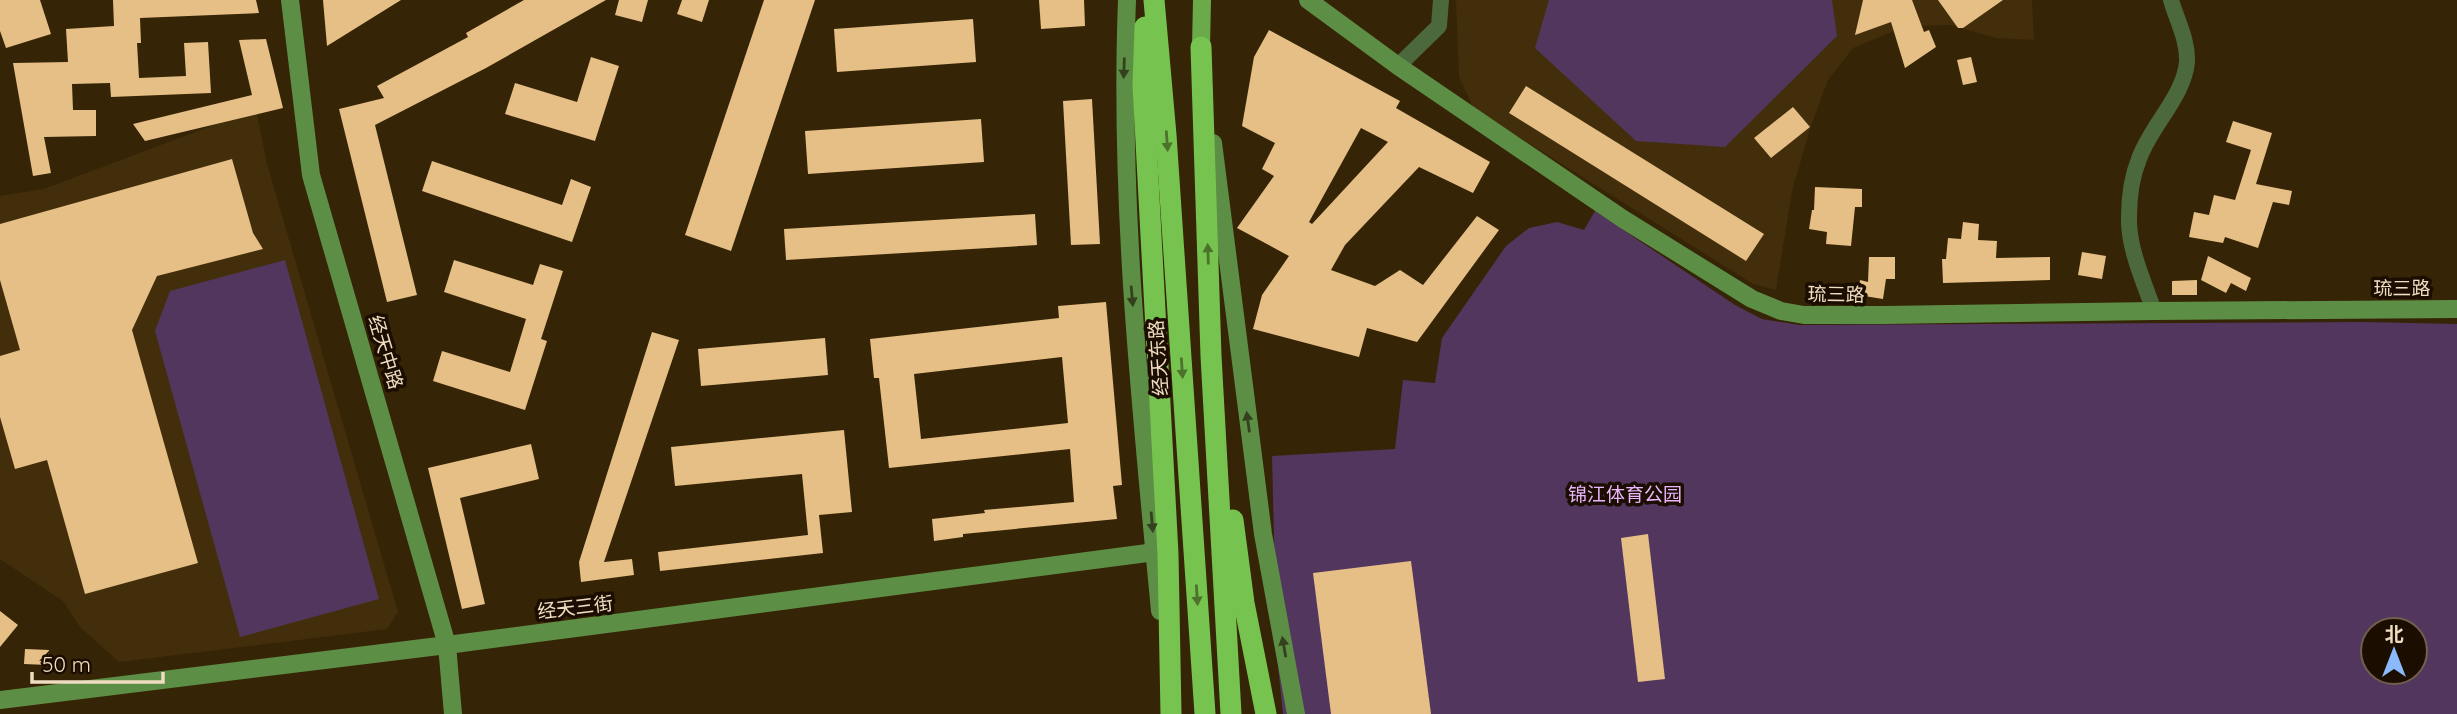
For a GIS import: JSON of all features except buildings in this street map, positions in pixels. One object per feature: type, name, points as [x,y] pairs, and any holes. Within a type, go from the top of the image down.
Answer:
[{"type":"highway","points":[[1145,0],[1143,85],[1168,554],[1171,714]]},
{"type":"highway","name":"经天东路","points":[[1153,0],[1166,135],[1205,714]]},
{"type":"highway","points":[[1201,47],[1211,356],[1231,714]]},
{"type":"highway","points":[[1211,356],[1244,603],[1266,714]]},
{"type":"main road","points":[[1201,47],[1202,0]]},
{"type":"street","name":"经天中路","points":[[290,0],[311,175],[447,645],[453,714]]},
{"type":"street","points":[[1127,0],[1124,82],[1131,286],[1171,714]]},
{"type":"street","name":"琉三路","points":[[1308,0],[1398,66],[1623,219],[1752,299],[1781,311],[1804,315],[1883,315],[2455,308]]},
{"type":"street","points":[[1398,66],[1438,26],[1441,0]]},
{"type":"street","points":[[2154,311],[2136,257],[2129,220],[2131,191],[2139,158],[2183,79],[2187,64],[2186,43],[2171,0]]},
{"type":"street","points":[[1201,47],[1263,534],[1296,714]]},
{"type":"street","name":"经天三街","points":[[0,700],[447,645],[1155,552]]},
{"type":"shaded area","points":[[1456,0],[2032,0],[2034,40],[1996,38],[1950,25],[1906,26],[1853,48],[1828,80],[1811,126],[1792,191],[1776,290],[1753,284],[1474,109],[1459,77]]},
{"type":"shaded area","points":[[256,109],[267,164],[398,612],[387,629],[119,662],[80,627],[63,601],[0,559],[0,196],[44,189]]},
{"type":"green space","points":[[1549,0],[1832,0],[1837,36],[1725,147],[1636,141],[1535,48]]},
{"type":"green space","name":"锦江体育公园","points":[[1595,211],[1735,305],[1762,319],[1799,325],[2363,322],[2457,324],[2457,714],[1283,714],[1277,656],[1272,456],[1395,449],[1403,380],[1435,383],[1442,338],[1506,246],[1529,228],[1557,222],[1584,230]]},
{"type":"green space","points":[[285,260],[379,599],[240,637],[155,331],[170,291]]}]
